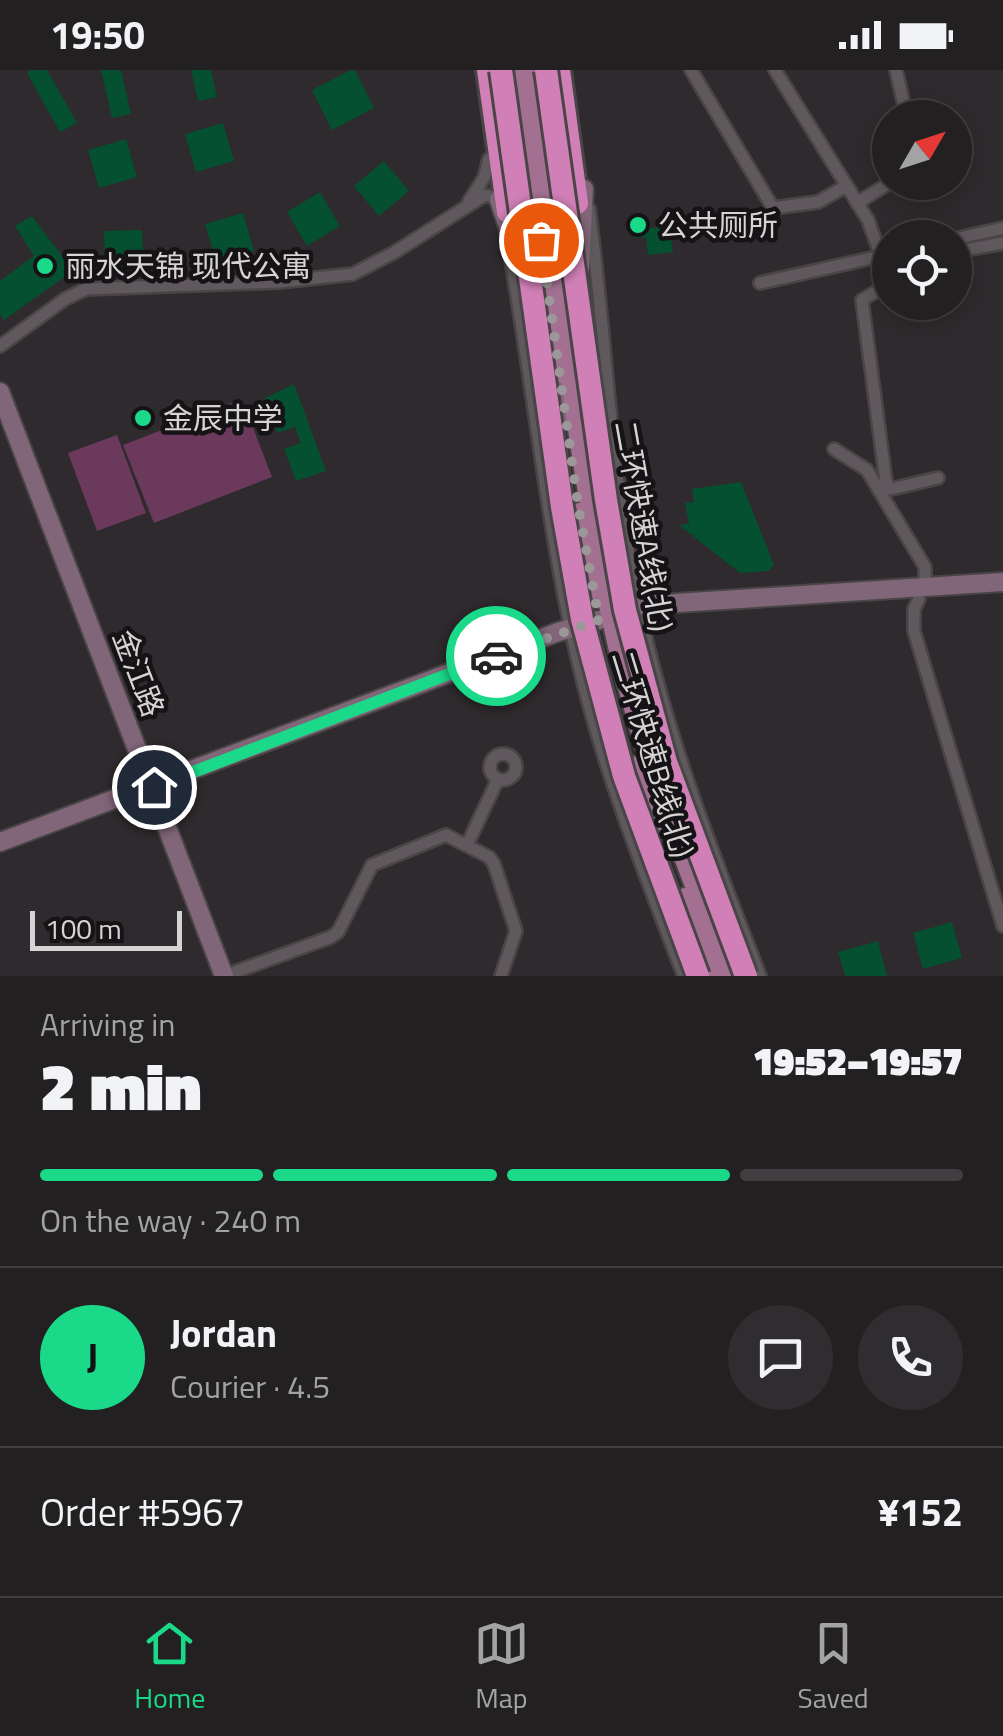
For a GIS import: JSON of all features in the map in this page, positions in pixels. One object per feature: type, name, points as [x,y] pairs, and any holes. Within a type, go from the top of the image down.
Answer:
[{"type":"highway","points":[[488,70],[512,242],[571,413]]},
{"type":"highway","name":"二环快速B线(北)","points":[[501,70],[571,413],[572,566],[601,700],[635,807],[698,976]]},
{"type":"highway","name":"二环快速A线(北)","points":[[546,70],[571,413],[619,576],[648,703],[676,793],[744,976]]},
{"type":"highway","points":[[559,70],[579,217],[571,413]]},
{"type":"main road","points":[[517,70],[606,616],[640,771],[708,940],[728,976]]},
{"type":"main road","points":[[530,70],[556,308]]},
{"type":"main road","points":[[708,940],[744,976]]},
{"type":"main road","points":[[707,976],[708,940]]},
{"type":"main road","points":[[708,940],[716,976]]},
{"type":"street","points":[[477,70],[571,628],[612,780],[684,976]]},
{"type":"street","points":[[570,70],[599,282],[612,456],[639,609],[684,774],[760,976]]},
{"type":"street","points":[[691,70],[774,208],[818,202],[846,186]]},
{"type":"street","points":[[775,70],[872,231]]},
{"type":"street","points":[[896,70],[902,100]]},
{"type":"street","points":[[571,413],[584,202],[581,149]]},
{"type":"street","points":[[458,210],[484,178],[490,159]]},
{"type":"street","points":[[857,203],[872,194]]},
{"type":"street","points":[[0,346],[65,299],[86,290],[279,282],[352,274],[395,252],[485,195],[494,197],[500,206],[571,413]]},
{"type":"street","points":[[972,235],[1003,228]]},
{"type":"street","points":[[972,249],[1003,243]]},
{"type":"street","points":[[760,283],[872,258]]},
{"type":"street","points":[[872,294],[862,300],[886,482],[891,489],[938,478]]},
{"type":"street","name":"金江路","points":[[0,392],[224,976]]},
{"type":"street","points":[[834,449],[867,470],[925,567],[922,593],[914,609],[914,632],[1003,926]]},
{"type":"street","points":[[922,593],[1003,582]]},
{"type":"street","points":[[0,842],[606,616],[639,609],[922,593],[1003,594]]},
{"type":"street","points":[[467,845],[498,779]]},
{"type":"street","points":[[224,976],[331,937],[338,932],[372,865],[446,835],[489,857],[494,864],[516,932],[501,976]]},
{"type":"shaded area","points":[[242,399],[272,477],[154,523],[123,445]]},
{"type":"shaded area","points":[[117,435],[146,513],[97,531],[68,453]]},
{"type":"building","points":[[47,70],[77,123],[60,132],[27,73]]},
{"type":"building","points":[[101,70],[121,70],[131,114],[112,118]]},
{"type":"building","points":[[191,70],[211,70],[217,97],[198,101]]},
{"type":"building","points":[[355,70],[374,108],[332,130],[312,90]]},
{"type":"building","points":[[223,123],[234,161],[196,172],[185,134]]},
{"type":"building","points":[[126,139],[137,177],[99,188],[88,150]]},
{"type":"building","points":[[384,161],[409,191],[379,216],[354,186]]},
{"type":"building","points":[[320,192],[340,226],[307,246],[287,212]]},
{"type":"building","points":[[243,213],[254,251],[216,262],[205,224]]},
{"type":"building","name":"丽水天锦 现代公寓","points":[[32,216],[73,271],[4,320],[0,314],[0,281],[34,256],[15,226]]},
{"type":"building","points":[[643,220],[645,229],[669,226],[673,252],[648,255],[646,237],[634,238],[632,221]]},
{"type":"building","points":[[142,230],[144,267],[105,268],[104,231]]},
{"type":"building","points":[[294,384],[326,471],[296,481],[284,449],[301,443],[295,427],[277,433],[265,398]]},
{"type":"building","points":[[741,482],[774,565],[769,571],[740,573],[679,525],[689,524],[685,503],[694,502],[692,489]]},
{"type":"building","points":[[952,922],[962,958],[923,969],[913,933]]},
{"type":"building","points":[[878,941],[887,976],[845,976],[838,952]]},
{"type":"way so far","points":[[496,656],[599,620],[578,505],[541,240]]},
{"type":"place","name":"公共厕所","points":[[638,225]]},
{"type":"place","name":"丽水天锦 现代公寓","points":[[45,266]]},
{"type":"place","name":"金辰中学","points":[[143,418]]},
{"type":"route","points":[[154,787],[496,656]]}]
